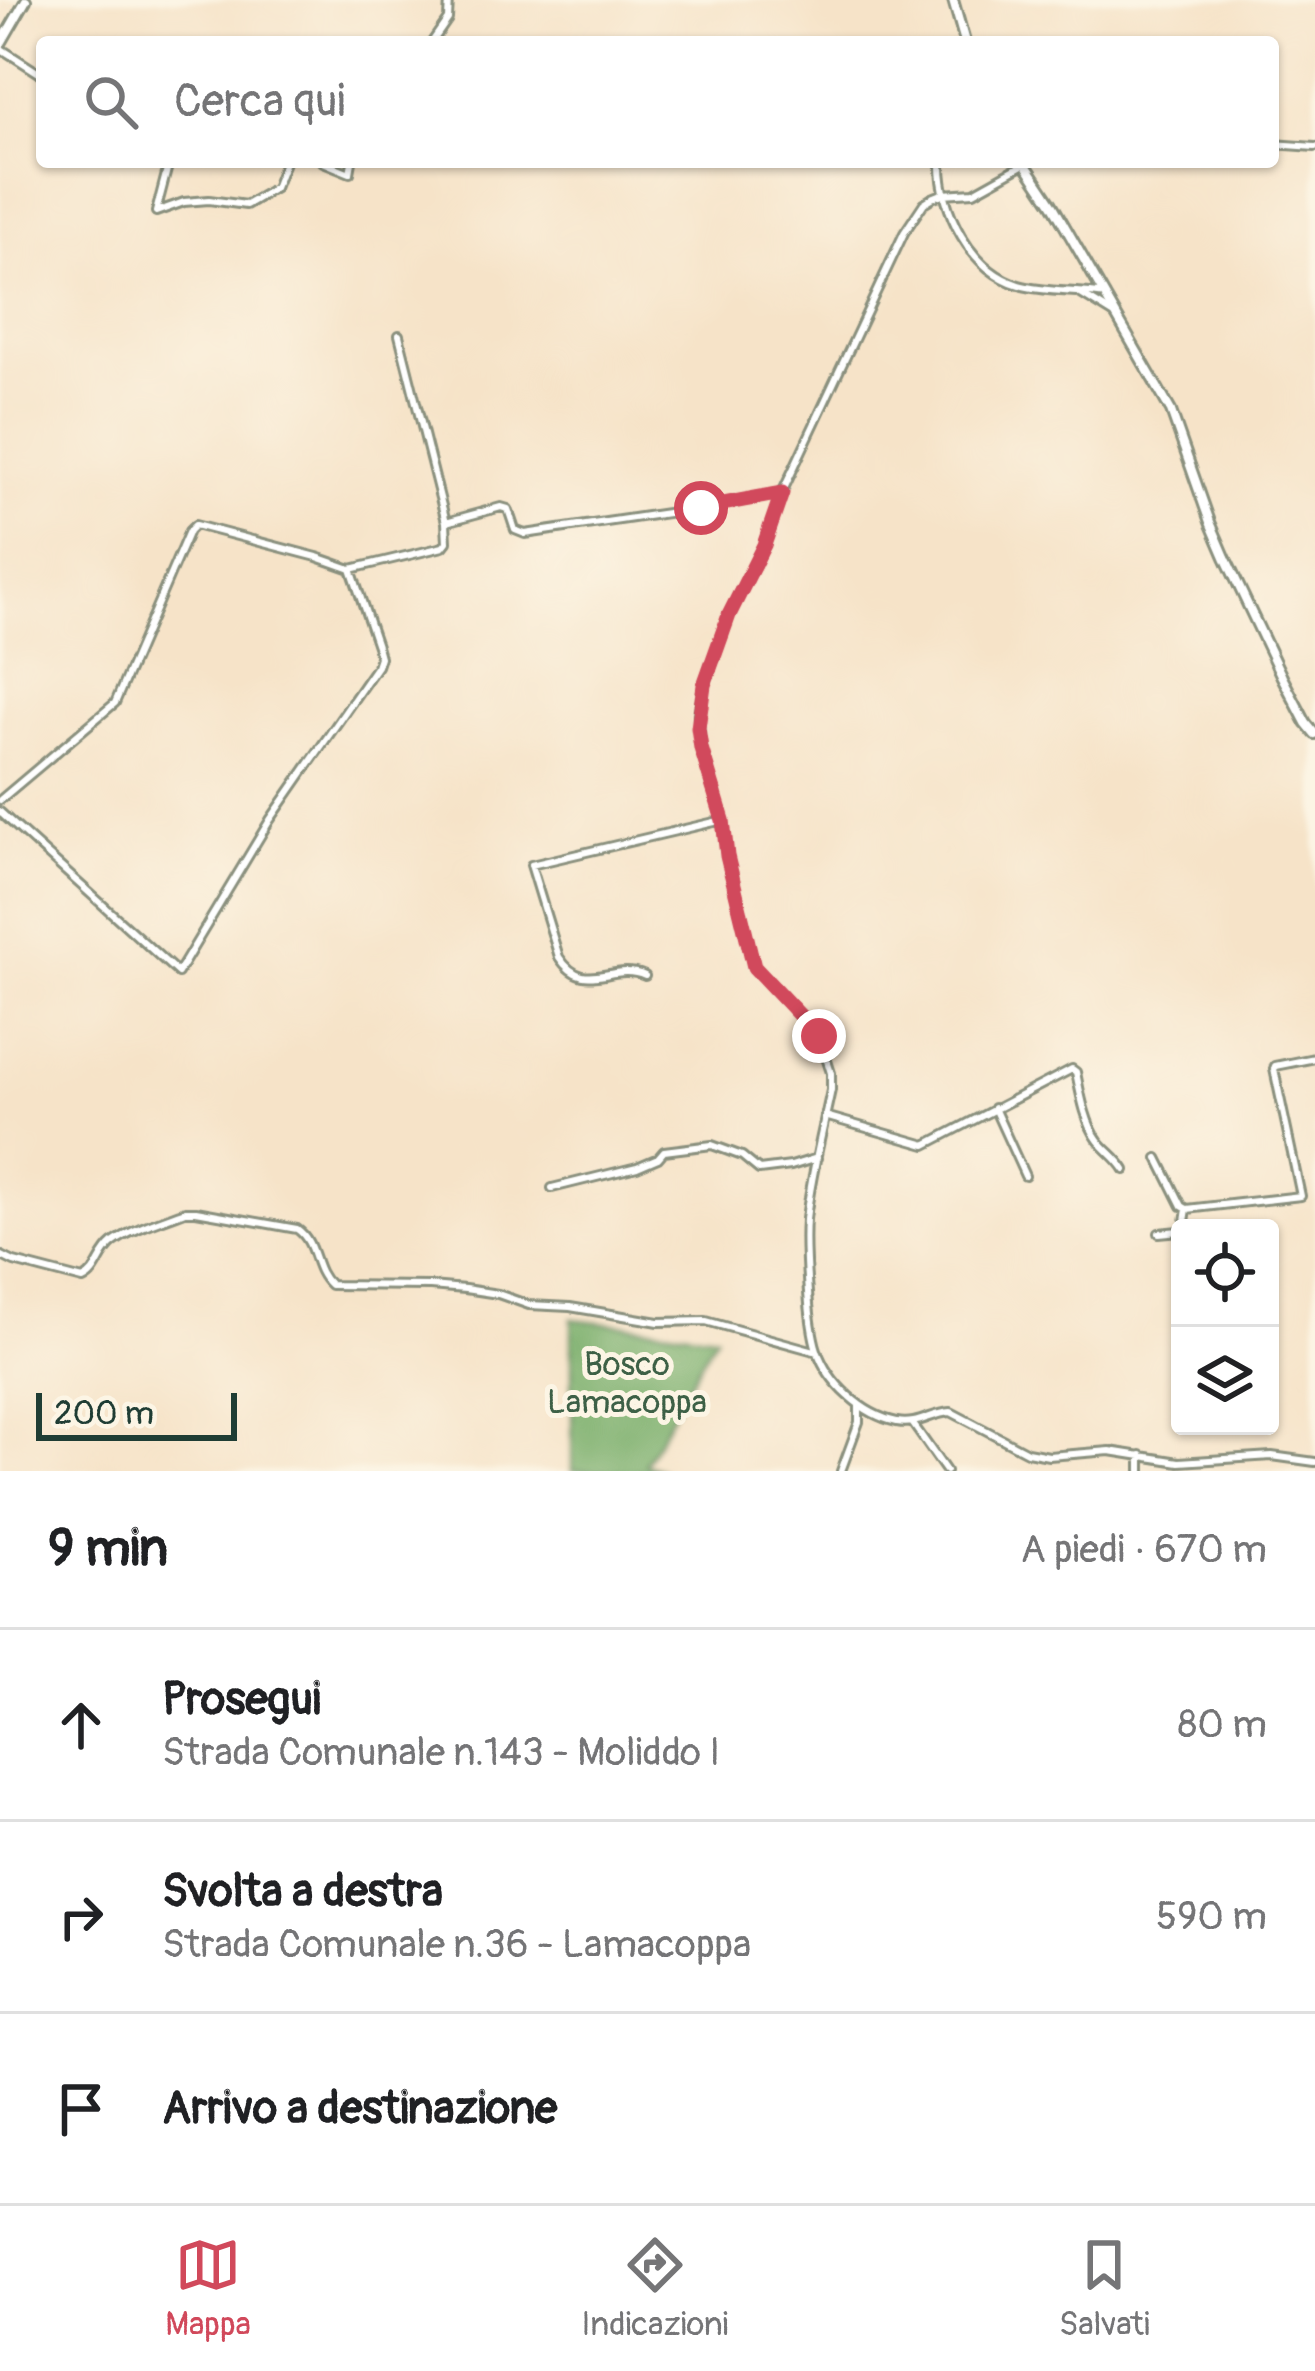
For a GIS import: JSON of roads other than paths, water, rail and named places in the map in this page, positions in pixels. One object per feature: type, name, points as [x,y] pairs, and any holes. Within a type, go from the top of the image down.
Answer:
[{"type":"main road","points":[[0,47],[26,0]]},
{"type":"main road","points":[[953,0],[961,36]]},
{"type":"main road","points":[[1030,168],[1171,411],[1217,540],[1315,734]]},
{"type":"street","points":[[436,36],[448,19],[448,0]]},
{"type":"street","points":[[0,47],[36,71]]},
{"type":"street","points":[[1279,144],[1315,147]]},
{"type":"street","points":[[168,168],[156,212],[209,200],[246,205],[275,188],[283,168]]},
{"type":"street","points":[[940,168],[942,194],[957,227],[974,254],[999,277],[1023,286],[1105,296]]},
{"type":"street","points":[[1016,168],[974,192],[942,194],[924,203],[904,233],[729,615],[698,714],[701,748],[723,820],[754,967],[819,1036],[831,1072],[805,1240],[818,1352],[835,1380],[877,1417],[913,1424],[951,1412],[1027,1452],[1049,1456],[1109,1451],[1179,1462],[1273,1456],[1315,1462]]},
{"type":"street","points":[[1064,289],[1118,317]]},
{"type":"street","points":[[0,800],[115,703],[188,531],[195,525],[351,569],[443,548],[446,522],[399,335]]},
{"type":"street","points":[[446,522],[504,507],[515,530],[525,534],[782,493]]},
{"type":"street","points":[[0,812],[178,973],[270,820],[377,666],[380,657],[351,569]]},
{"type":"street","points":[[646,976],[637,971],[582,978],[567,969],[559,957],[531,865],[723,820]]},
{"type":"street","points":[[1158,1158],[1187,1209],[1301,1196],[1274,1069],[1315,1058]]},
{"type":"street","points":[[826,1116],[926,1145],[1072,1069],[1093,1134],[1125,1170]]},
{"type":"street","points":[[994,1108],[1025,1176]]},
{"type":"street","points":[[552,1188],[637,1167],[664,1151],[712,1145],[742,1156],[759,1170],[817,1158]]},
{"type":"street","points":[[1184,1219],[1187,1209]]},
{"type":"street","points":[[0,1255],[83,1280],[92,1275],[106,1248],[121,1237],[185,1210],[196,1210],[297,1229],[309,1239],[323,1279],[330,1285],[447,1287],[498,1294],[529,1305],[659,1322],[706,1321],[818,1352]]},
{"type":"street","points":[[1159,1233],[1171,1231]]},
{"type":"street","points":[[841,1471],[860,1422],[860,1406]]},
{"type":"street","points":[[913,1424],[946,1471]]},
{"type":"street","points":[[1141,1471],[1142,1455]]},
{"type":"park label","name":"Bosco Lamacoppa","points":[[627,1383]]}]
